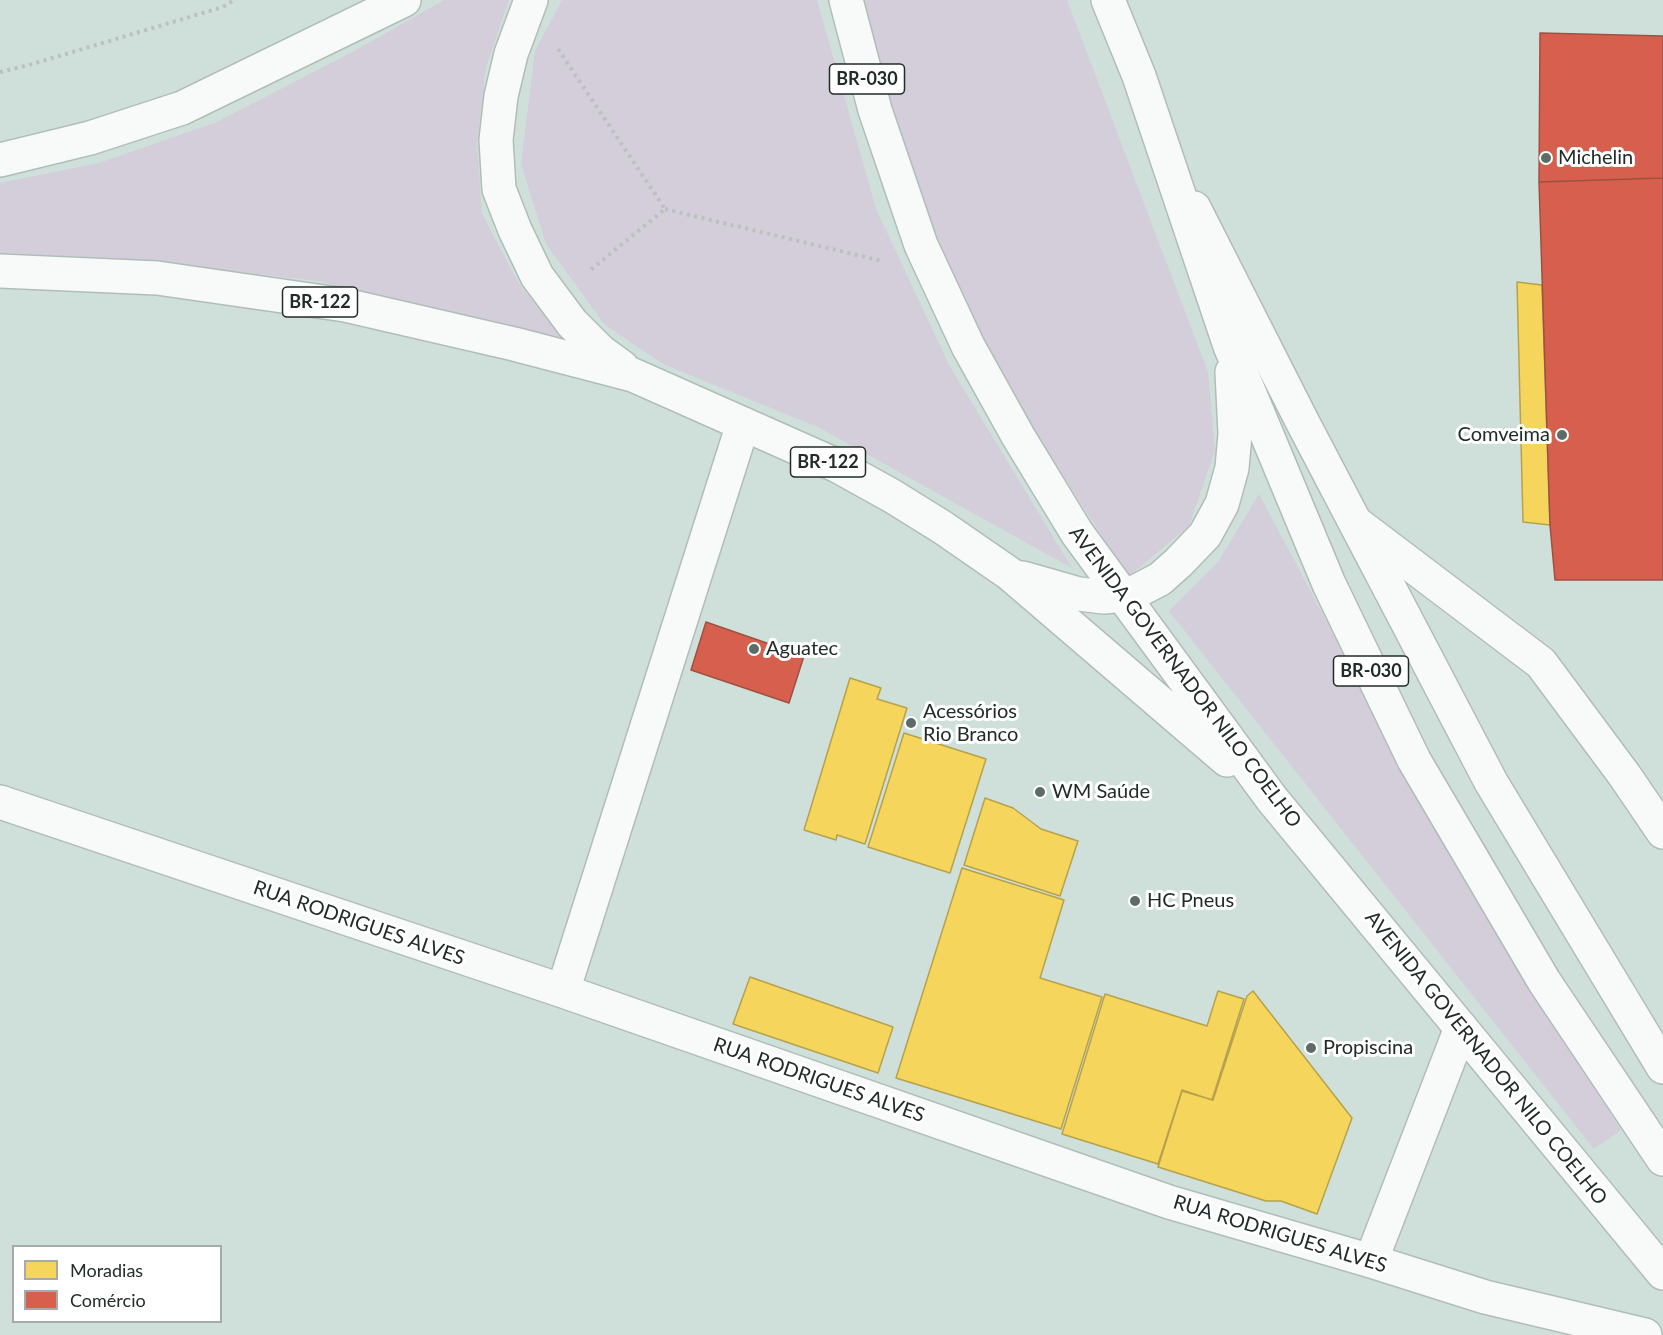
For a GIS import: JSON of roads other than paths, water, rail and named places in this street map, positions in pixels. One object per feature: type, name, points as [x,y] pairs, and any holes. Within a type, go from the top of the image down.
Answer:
[{"type":"main road","points":[[259,70],[353,0]]},
{"type":"main road","points":[[0,160],[90,138],[182,108],[404,0]]},
{"type":"main road","name":"AVENIDA GOVERNADOR NILO COELHO","points":[[846,0],[875,110],[921,245],[968,346],[1018,436],[1077,533],[1272,799],[1663,1273]]},
{"type":"main road","name":"BR-030","points":[[1108,0],[1139,76],[1230,346],[1329,584],[1414,760],[1544,981],[1663,1159]]},
{"type":"main road","name":"BR-030","points":[[1122,0],[1139,76]]},
{"type":"main road","points":[[530,3],[511,54],[501,96],[496,140],[499,189],[533,267],[554,299],[572,323],[600,351],[633,375]]},
{"type":"main road","name":"BR-030","points":[[1161,142],[1491,782],[1663,1067]]},
{"type":"main road","name":"BR-122","points":[[0,271],[157,278],[345,305],[514,344],[633,375],[838,466],[892,496],[1010,574],[1079,594],[1104,597],[1122,596],[1160,579],[1205,535],[1222,504],[1232,468],[1235,434],[1230,346]]},
{"type":"main road","points":[[563,991],[743,424]]},
{"type":"main road","points":[[1356,523],[1541,663],[1625,776],[1663,832]]},
{"type":"main road","points":[[1010,574],[1272,799]]},
{"type":"main road","name":"RUA RODRIGUES ALVES","points":[[0,802],[563,991],[1169,1202],[1485,1297],[1646,1335]]},
{"type":"main road","points":[[1371,1261],[1461,1028]]},
{"type":"place","name":"Michelin","points":[[1546,158]]},
{"type":"place","name":"Comveima","points":[[1562,435]]},
{"type":"place","name":"Aguatec","points":[[754,649]]},
{"type":"place","name":"Acessórios Rio Branco","points":[[911,723]]},
{"type":"place","name":"WM Saúde","points":[[1040,792]]},
{"type":"place","name":"HC Pneus","points":[[1135,901]]},
{"type":"place","name":"Propiscina","points":[[1311,1048]]}]
